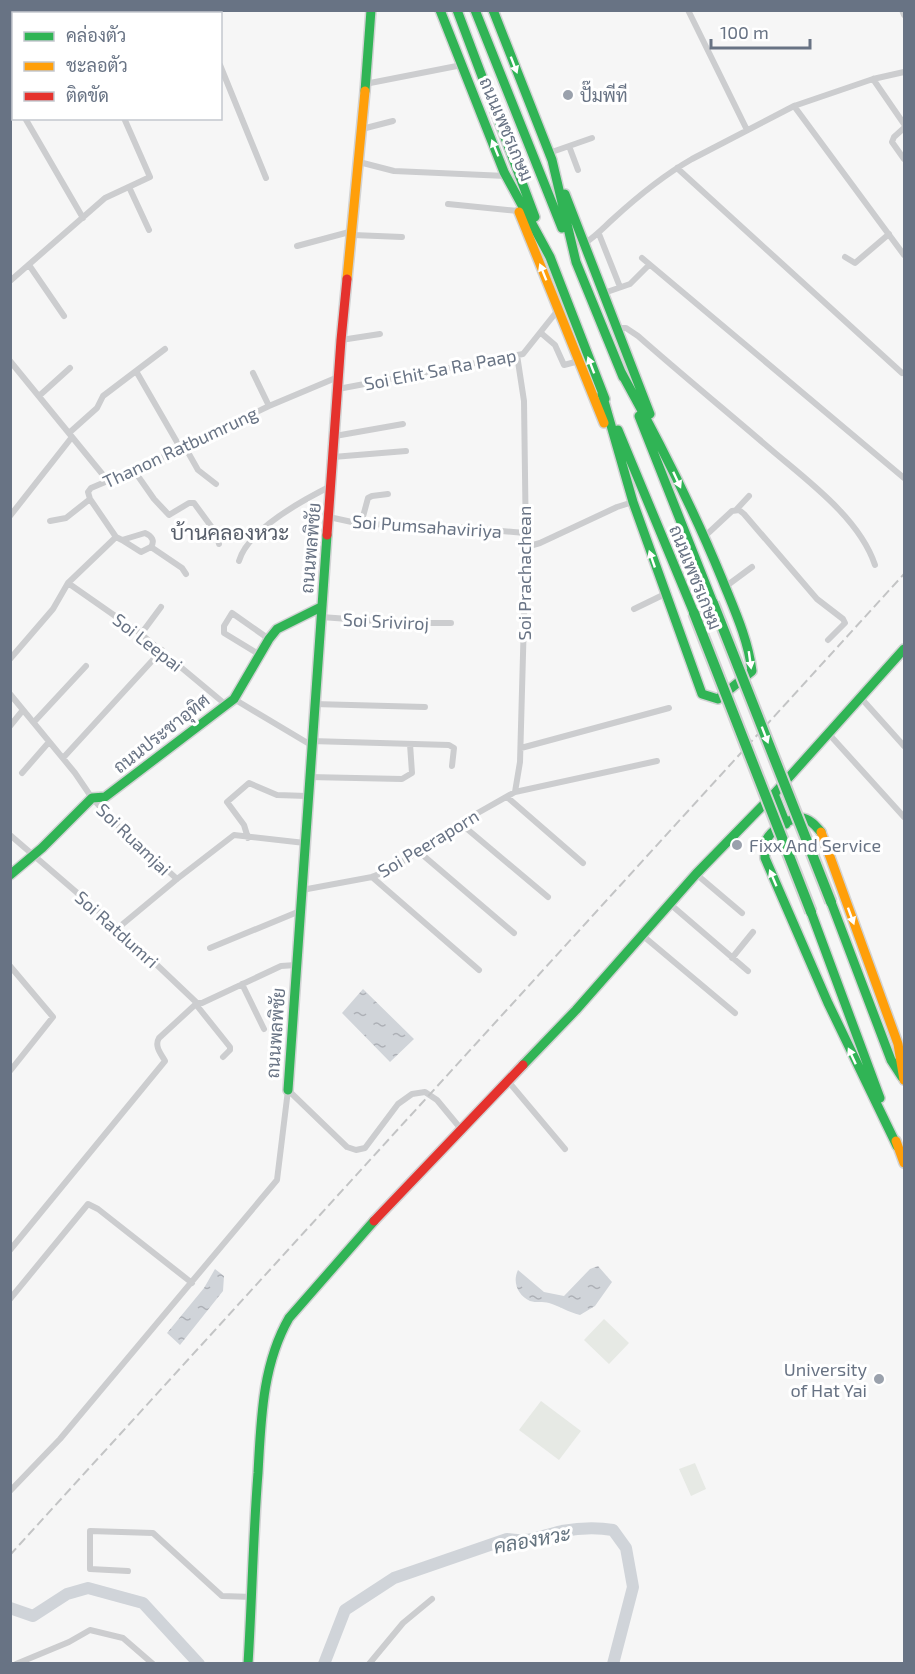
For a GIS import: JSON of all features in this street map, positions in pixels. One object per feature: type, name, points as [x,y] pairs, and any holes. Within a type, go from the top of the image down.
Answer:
[{"type":"main road","name":"ถนนพลพิชัย","points":[[288,1090],[338,377],[353,233],[371,10]]},
{"type":"main road","name":"ถนนเพชรเกษม","points":[[440,10],[505,174],[550,257],[603,394],[694,613],[811,912],[904,1163]]},
{"type":"main road","points":[[457,10],[550,257]]},
{"type":"main road","points":[[475,10],[576,262]]},
{"type":"main road","name":"ถนนเพชรเกษม","points":[[493,10],[550,157],[576,262],[713,603],[891,1060],[904,1080]]},
{"type":"main road","points":[[550,157],[664,451]]},
{"type":"main road","points":[[505,174],[620,462]]},
{"type":"main road","points":[[603,394],[620,462],[664,594],[702,694],[718,699],[752,672],[751,655],[704,537],[664,451],[621,372]]},
{"type":"main road","name":"ถนนประชาอุทิศ","points":[[10,875],[35,856],[57,831],[92,798],[105,797],[230,702],[277,630],[296,618],[321,612]]},
{"type":"main road","points":[[248,1664],[258,1461],[267,1371],[277,1336],[289,1318],[370,1226],[576,1010],[696,874],[774,794],[904,649]]},
{"type":"main road","points":[[774,794],[786,824]]},
{"type":"main road","points":[[897,1146],[808,961],[765,858],[765,844],[770,836],[786,824],[801,818],[812,822],[819,830],[898,1044],[904,1080]]},
{"type":"street","points":[[688,10],[747,130]]},
{"type":"street","points":[[902,10],[904,15]]},
{"type":"street","points":[[365,84],[462,66]]},
{"type":"street","points":[[222,70],[266,178]]},
{"type":"street","points":[[585,243],[599,234],[613,219],[677,168],[747,130],[794,105],[873,79],[904,72]]},
{"type":"street","points":[[873,79],[904,124]]},
{"type":"street","points":[[794,105],[904,255]]},
{"type":"street","points":[[26,120],[82,218]]},
{"type":"street","points":[[10,281],[105,198],[150,177],[125,120]]},
{"type":"street","points":[[362,129],[393,121]]},
{"type":"street","points":[[904,128],[892,142],[904,159]]},
{"type":"street","points":[[550,157],[569,146],[592,138]]},
{"type":"street","points":[[569,146],[578,170]]},
{"type":"street","points":[[359,162],[394,171],[505,174]]},
{"type":"street","points":[[677,168],[902,373]]},
{"type":"street","points":[[129,187],[149,230]]},
{"type":"street","points":[[448,204],[518,210]]},
{"type":"street","points":[[297,246],[353,233],[402,237]]},
{"type":"street","points":[[599,234],[620,287]]},
{"type":"street","points":[[845,257],[855,263],[889,234]]},
{"type":"street","points":[[642,258],[904,478]]},
{"type":"street","points":[[28,265],[64,316]]},
{"type":"street","points":[[604,293],[630,284],[650,265]]},
{"type":"street","name":"Soi Ehit Sa Ra Paap","points":[[338,389],[517,355],[527,351],[558,310]]},
{"type":"street","points":[[618,328],[626,328],[638,336],[821,493],[862,540],[871,553],[874,565]]},
{"type":"street","points":[[541,333],[555,345],[564,365],[579,362]]},
{"type":"street","points":[[341,340],[380,334]]},
{"type":"street","points":[[10,516],[70,435],[97,408],[103,396],[165,349]]},
{"type":"street","name":"Soi Prachachean","points":[[516,792],[521,748],[526,546],[524,401],[517,355]]},
{"type":"street","points":[[10,361],[108,481]]},
{"type":"street","points":[[39,396],[70,368]]},
{"type":"street","points":[[136,372],[198,470],[216,484]]},
{"type":"street","points":[[254,373],[269,406]]},
{"type":"street","name":"Thanon Ratbumrung","points":[[119,539],[90,499],[88,492],[91,488],[183,448],[269,406],[338,377]]},
{"type":"street","points":[[335,436],[403,424]]},
{"type":"street","points":[[333,458],[406,451]]},
{"type":"street","points":[[133,469],[154,499],[170,515],[189,503],[196,505],[216,533],[219,544]]},
{"type":"street","points":[[239,561],[247,545],[291,507],[331,486]]},
{"type":"street","points":[[361,524],[368,498],[388,494]]},
{"type":"street","points":[[704,537],[749,496]]},
{"type":"street","points":[[50,521],[66,518],[90,499]]},
{"type":"street","points":[[526,546],[540,543],[617,507],[633,502]]},
{"type":"street","points":[[736,510],[744,514],[817,599],[843,618],[845,623],[828,640]]},
{"type":"street","name":"Soi Pumsahaviriya","points":[[329,517],[361,524],[445,526],[525,533]]},
{"type":"street","points":[[10,659],[53,609],[68,583],[119,539],[145,533],[152,538],[153,544],[141,552],[119,539]]},
{"type":"street","points":[[151,547],[182,568],[186,574]]},
{"type":"street","points":[[725,587],[752,567]]},
{"type":"street","name":"Soi Leepai","points":[[68,583],[141,634],[230,702],[311,743]]},
{"type":"street","points":[[634,609],[664,594]]},
{"type":"street","points":[[141,634],[161,607]]},
{"type":"street","name":"Soi Sriviroj","points":[[321,612],[404,623],[451,623]]},
{"type":"street","points":[[260,655],[224,633],[224,626],[232,613],[269,639]]},
{"type":"street","points":[[63,758],[162,650]]},
{"type":"street","points":[[34,722],[86,666]]},
{"type":"street","name":"Soi Ruamjai","points":[[10,694],[63,758],[92,798],[117,825],[177,879]]},
{"type":"street","points":[[861,698],[904,746]]},
{"type":"street","points":[[314,704],[425,707]]},
{"type":"street","points":[[521,748],[669,708]]},
{"type":"street","points":[[10,726],[23,710]]},
{"type":"street","points":[[828,733],[904,817]]},
{"type":"street","points":[[22,772],[49,742]]},
{"type":"street","points":[[311,743],[453,746],[452,766]]},
{"type":"street","points":[[309,777],[402,779],[412,773],[410,744]]},
{"type":"street","name":"Soi Peeraporn","points":[[302,890],[372,877],[393,868],[460,823],[516,792],[657,761]]},
{"type":"street","points":[[248,838],[244,825],[227,802],[249,783],[277,795],[307,796]]},
{"type":"street","points":[[507,797],[583,863]]},
{"type":"street","points":[[460,823],[548,897]]},
{"type":"street","name":"Soi Ratdumri","points":[[10,835],[118,928],[197,1003],[231,1047],[223,1058]]},
{"type":"street","points":[[118,928],[234,835],[305,843]]},
{"type":"street","points":[[418,851],[514,933]]},
{"type":"street","points":[[696,874],[742,914]]},
{"type":"street","points":[[372,877],[459,957],[479,970]]},
{"type":"street","points":[[670,904],[748,971]]},
{"type":"street","points":[[210,948],[300,911]]},
{"type":"street","points":[[732,958],[753,932]]},
{"type":"street","points":[[642,935],[735,1012]]},
{"type":"street","points":[[10,1250],[165,1061],[157,1042],[197,1003],[202,1003],[281,966],[296,965]]},
{"type":"street","points":[[10,966],[53,1017],[10,1071]]},
{"type":"street","points":[[242,984],[264,1029]]},
{"type":"street","points":[[507,1080],[565,1149]]},
{"type":"street","points":[[288,1090],[347,1147],[356,1150],[365,1148],[398,1104],[412,1094],[425,1092],[437,1100],[461,1129]]},
{"type":"street","points":[[10,1491],[60,1439],[277,1180],[288,1090]]},
{"type":"street","points":[[10,1299],[88,1204],[98,1209],[192,1283]]},
{"type":"street","points":[[128,1571],[90,1569],[90,1531],[153,1533],[222,1596],[253,1597]]},
{"type":"street","points":[[369,1664],[403,1623],[432,1599]]},
{"type":"street","points":[[16,1664],[69,1642],[90,1630],[123,1638],[153,1664]]},
{"type":"shaded area","points":[[604,1319],[629,1343],[609,1364],[584,1340]]},
{"type":"shaded area","points":[[541,1401],[581,1431],[559,1460],[519,1430]]},
{"type":"shaded area","points":[[695,1463],[706,1489],[691,1496],[679,1469]]},
{"type":"water","points":[[363,989],[414,1039],[390,1062],[342,1013]]},
{"type":"water","points":[[598,1266],[612,1282],[595,1306],[580,1315],[549,1303],[530,1301],[522,1296],[516,1284],[518,1270],[544,1292],[564,1296],[590,1269]]},
{"type":"water","points":[[215,1269],[224,1276],[223,1291],[180,1345],[167,1333],[204,1288]]},
{"type":"waterway","name":"คลองหวะ","points":[[324,1664],[345,1610],[394,1578],[507,1539],[529,1540],[562,1531],[594,1528],[613,1530],[626,1548],[633,1587],[613,1664]]},
{"type":"waterway","name":"คลองหวะ","points":[[10,1608],[33,1616],[67,1594],[88,1588],[143,1603],[199,1664]]},
{"type":"railway","points":[[10,1555],[904,574]]},
{"type":"traffic: fast","points":[[365,91],[371,10]]},
{"type":"traffic: fast","points":[[440,10],[504,172],[550,257],[605,399]]},
{"type":"traffic: fast","points":[[457,10],[535,217]]},
{"type":"traffic: fast","points":[[475,10],[562,228]]},
{"type":"traffic: fast","points":[[493,10],[552,160],[576,262],[623,377]]},
{"type":"traffic: fast","points":[[565,194],[650,414]]},
{"type":"traffic: fast","points":[[602,394],[633,502],[702,694],[718,699],[752,671],[744,636],[711,552],[687,500],[621,372]]},
{"type":"traffic: fast","points":[[639,416],[713,603]]},
{"type":"traffic: fast","points":[[618,430],[694,613]]},
{"type":"traffic: fast","points":[[288,1090],[327,535]]},
{"type":"traffic: fast","points":[[713,603],[831,902]]},
{"type":"traffic: fast","points":[[10,875],[42,848],[92,798],[105,797],[234,699],[277,629],[321,607]]},
{"type":"traffic: fast","points":[[694,613],[811,912]]},
{"type":"traffic: fast","points":[[523,1065],[576,1010],[696,874],[774,794],[904,649]]},
{"type":"traffic: fast","points":[[774,794],[786,824]]},
{"type":"traffic: fast","points":[[821,832],[804,818],[785,823],[767,838],[765,858],[828,1003],[897,1146]]},
{"type":"traffic: fast","points":[[831,902],[891,1060],[902,1077]]},
{"type":"traffic: fast","points":[[811,912],[880,1098]]},
{"type":"traffic: fast","points":[[248,1664],[260,1433],[264,1393],[273,1355],[289,1318],[374,1221]]},
{"type":"traffic: slow","points":[[347,279],[365,91]]},
{"type":"traffic: slow","points":[[519,212],[604,423]]},
{"type":"traffic: slow","points":[[821,832],[898,1044],[904,1080]]},
{"type":"traffic: slow","points":[[896,1141],[904,1163]]},
{"type":"traffic: jam","points":[[327,535],[347,279]]},
{"type":"traffic: jam","points":[[374,1221],[523,1065]]},
{"type":"place","name":"ปั๊มพีที","points":[[568,95]]},
{"type":"place","name":"Fixx And Service","points":[[737,845]]},
{"type":"place","name":"University of Hat Yai","points":[[879,1379]]},
{"type":"district","name":"บ้านคลองหวะ","points":[[230,531]]}]
